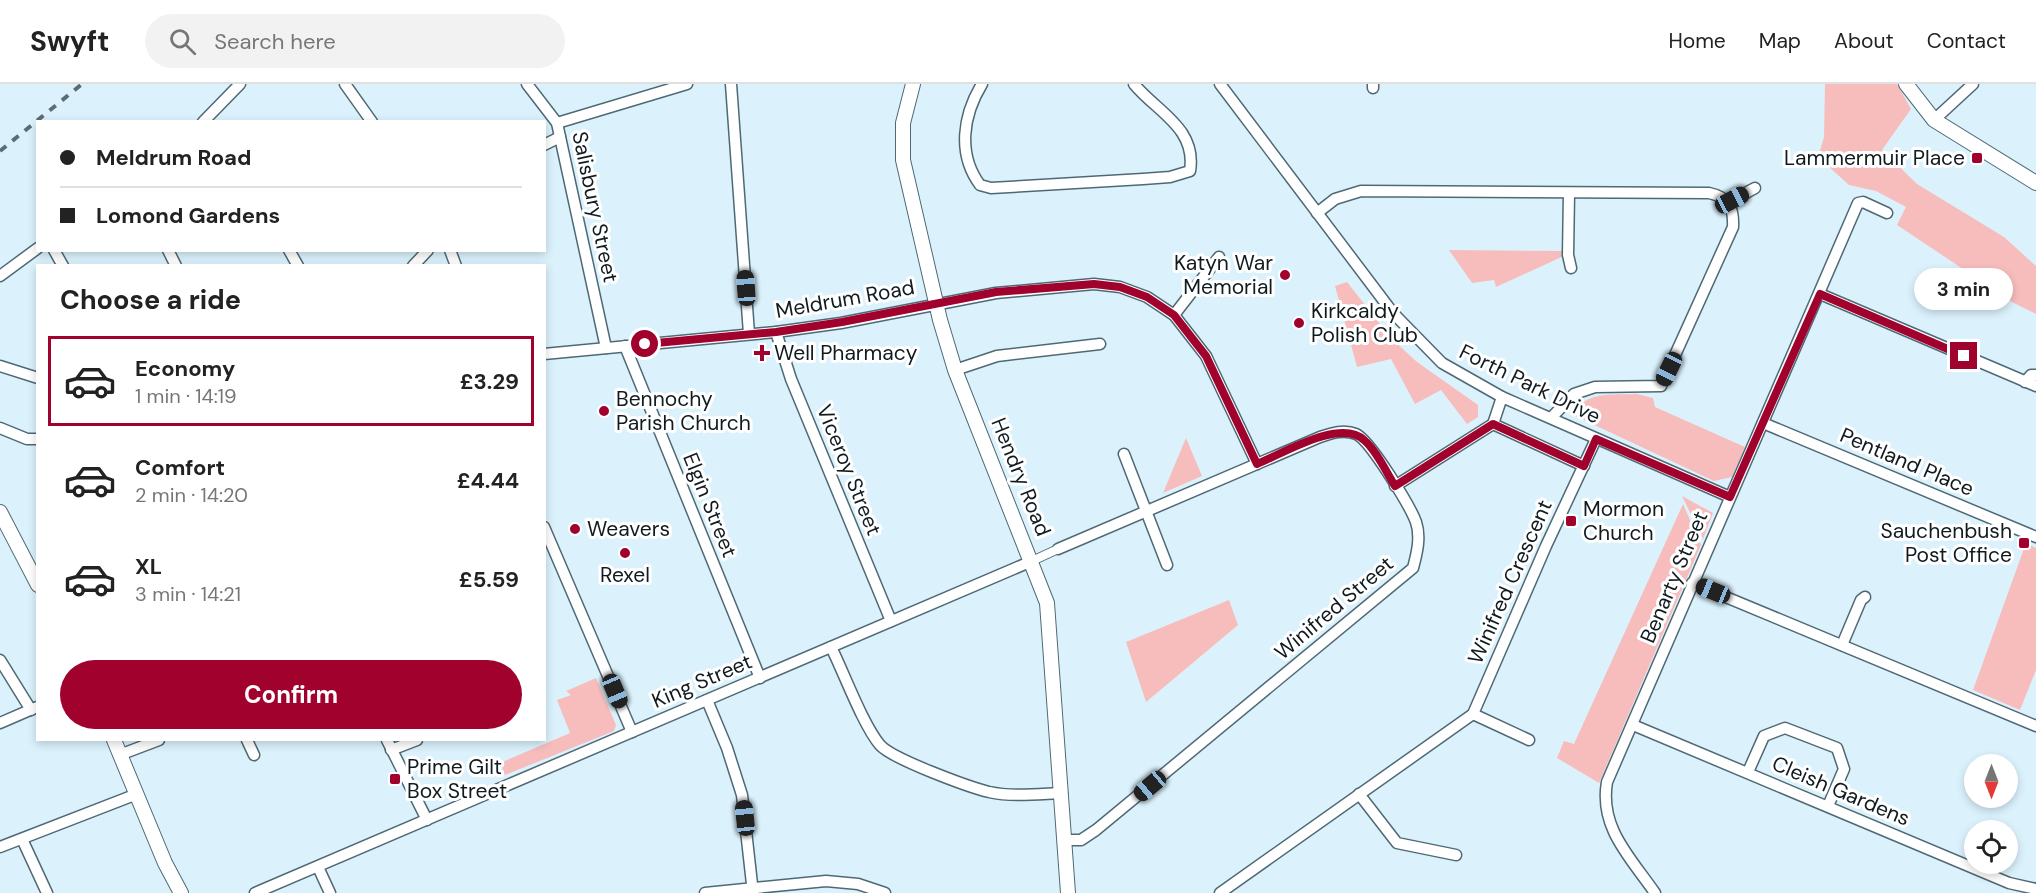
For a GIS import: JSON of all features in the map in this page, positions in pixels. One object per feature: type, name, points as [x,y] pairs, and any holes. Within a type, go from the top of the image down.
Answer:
[{"type":"street","points":[[208,120],[240,84]]},
{"type":"street","points":[[345,84],[371,120]]},
{"type":"street","name":"Salisbury Street","points":[[527,84],[556,120],[606,348]]},
{"type":"street","points":[[556,120],[687,84]]},
{"type":"street","points":[[730,84],[749,334]]},
{"type":"street","name":"Hendry Road","points":[[913,84],[903,123],[903,160],[936,303],[955,370],[1032,561],[1048,611],[1068,893]]},
{"type":"street","points":[[982,84],[970,104],[965,124],[966,150],[971,173],[980,185],[991,188],[1170,177],[1190,171],[1191,162],[1187,138],[1161,108],[1146,99],[1134,84]]},
{"type":"street","name":"Forth Park Drive","points":[[1220,84],[1393,314],[1442,363],[1502,397],[1730,497]]},
{"type":"street","points":[[1906,84],[1934,120],[2036,183]]},
{"type":"street","points":[[1934,120],[1973,84]]},
{"type":"street","points":[[546,144],[560,137]]},
{"type":"street","points":[[1729,202],[1755,188]]},
{"type":"street","points":[[1317,213],[1335,198],[1361,191],[1709,193],[1721,195],[1729,202],[1734,214],[1733,227],[1661,386],[1595,387],[1574,394],[1551,418]]},
{"type":"street","points":[[1569,193],[1571,268]]},
{"type":"street","name":"Benarty Street","points":[[1655,893],[1613,832],[1605,810],[1607,782],[1858,203],[1863,202],[1887,213]]},
{"type":"street","points":[[0,276],[36,249]]},
{"type":"street","points":[[414,264],[426,252]]},
{"type":"street","points":[[1174,315],[1219,256]]},
{"type":"street","name":"Meldrum Road","points":[[546,354],[776,332],[842,322],[996,292],[1094,284],[1120,287],[1147,297],[1174,315],[1206,356],[1257,464]]},
{"type":"street","points":[[1820,294],[2031,384],[2031,375],[2036,375]]},
{"type":"street","name":"Viceroy Street","points":[[776,332],[777,343],[791,379],[891,621]]},
{"type":"street","points":[[955,370],[997,356],[1100,344]]},
{"type":"street","name":"Elgin Street","points":[[625,346],[760,678]]},
{"type":"street","points":[[0,366],[36,377]]},
{"type":"street","points":[[1395,486],[1493,424],[1502,397]]},
{"type":"street","name":"Pentland Place","points":[[1763,423],[2036,537]]},
{"type":"street","points":[[1493,424],[1584,466]]},
{"type":"street","points":[[0,428],[27,439],[36,439]]},
{"type":"street","name":"Winifred Street","points":[[1058,549],[1320,437],[1346,431],[1365,440],[1395,486],[1416,523],[1419,546],[1413,568],[1096,830],[1081,840],[1065,840]]},
{"type":"street","name":"Winifred Crescent","points":[[1473,714],[1596,439]]},
{"type":"street","points":[[1124,454],[1167,565]]},
{"type":"street","points":[[0,512],[36,581]]},
{"type":"street","points":[[546,532],[632,732]]},
{"type":"street","points":[[1032,561],[1058,549]]},
{"type":"street","name":"King Street","points":[[255,893],[1032,561]]},
{"type":"street","points":[[1692,583],[2036,726]]},
{"type":"street","points":[[1842,645],[1861,600],[1865,597]]},
{"type":"street","points":[[831,647],[880,746],[894,756],[989,792],[1023,795],[1062,792]]},
{"type":"street","points":[[0,660],[34,709],[0,723]]},
{"type":"street","points":[[707,700],[727,748],[742,795],[753,890]]},
{"type":"street","points":[[1220,893],[1473,714],[1529,741]]},
{"type":"street","name":"Cleish Gardens","points":[[1633,725],[2009,883],[2036,889]]},
{"type":"street","points":[[1748,772],[1764,736],[1785,728],[1836,748],[1844,769],[1828,806]]},
{"type":"street","points":[[115,741],[122,754],[165,863],[181,893]]},
{"type":"street","points":[[122,754],[156,741]]},
{"type":"street","points":[[247,741],[254,755]]},
{"type":"street","points":[[411,741],[389,745],[427,820]]},
{"type":"street","points":[[0,847],[137,794]]},
{"type":"street","points":[[1359,794],[1397,843],[1456,855]]},
{"type":"street","points":[[22,839],[47,893]]},
{"type":"street","points":[[318,867],[330,893]]},
{"type":"street","points":[[705,893],[826,881],[858,884],[885,893]]},
{"type":"shaded area","points":[[1825,84],[1897,84],[1911,109],[1882,150],[1917,184],[2004,237],[2036,266],[2036,314],[2014,303],[1897,225],[1906,207],[1876,191],[1849,185],[1818,157],[1824,137]]},
{"type":"shaded area","points":[[1449,250],[1566,251],[1566,255],[1496,287],[1494,280],[1472,283]]},
{"type":"shaded area","points":[[1347,282],[1391,338],[1417,362],[1478,405],[1478,417],[1467,424],[1441,390],[1415,404],[1391,359],[1357,367],[1335,286]]},
{"type":"shaded area","points":[[1609,394],[1637,394],[1653,398],[1655,407],[1745,447],[1732,477],[1714,481],[1573,415],[1578,407],[1592,398]]},
{"type":"shaded area","points":[[1186,438],[1202,476],[1163,493]]},
{"type":"shaded area","points":[[1682,496],[1713,513],[1703,539]]},
{"type":"shaded area","points":[[1683,504],[1701,545],[1599,783],[1557,758],[1564,741],[1574,744]]},
{"type":"shaded area","points":[[2026,543],[2036,548],[2036,670],[2020,710],[1973,690]]},
{"type":"shaded area","points":[[1229,600],[1238,625],[1146,702],[1126,642]]},
{"type":"shaded area","points":[[596,678],[616,725],[614,731],[505,775],[500,763],[570,733],[557,700],[571,695],[566,691]]},
{"type":"railway","points":[[38,120],[82,84]]},
{"type":"railway","points":[[0,151],[36,122]]},
{"type":"place","name":"Lammermuir Place","points":[[1977,158]]},
{"type":"place","name":"Katyn War Memorial","points":[[1285,275]]},
{"type":"place","name":"Kirkcaldy Polish Club","points":[[1299,323]]},
{"type":"place","name":"Well Pharmacy","points":[[762,353]]},
{"type":"place","name":"Bennochy Parish Church","points":[[604,411]]},
{"type":"place","name":"Mormon Church","points":[[1571,521]]},
{"type":"place","name":"Weavers","points":[[575,529]]},
{"type":"place","name":"Sauchenbush Post Office","points":[[2024,543]]},
{"type":"place","name":"Rexel","points":[[625,553]]},
{"type":"place","name":"Prime Gilt Box Street","points":[[395,779]]},
{"type":"route","points":[[645,344],[776,332],[842,322],[996,292],[1094,284],[1120,287],[1147,297],[1174,315],[1206,356],[1257,464],[1320,437],[1346,431],[1365,440],[1395,486],[1493,424],[1584,466],[1596,439],[1730,497],[1820,294],[1964,356]]}]
